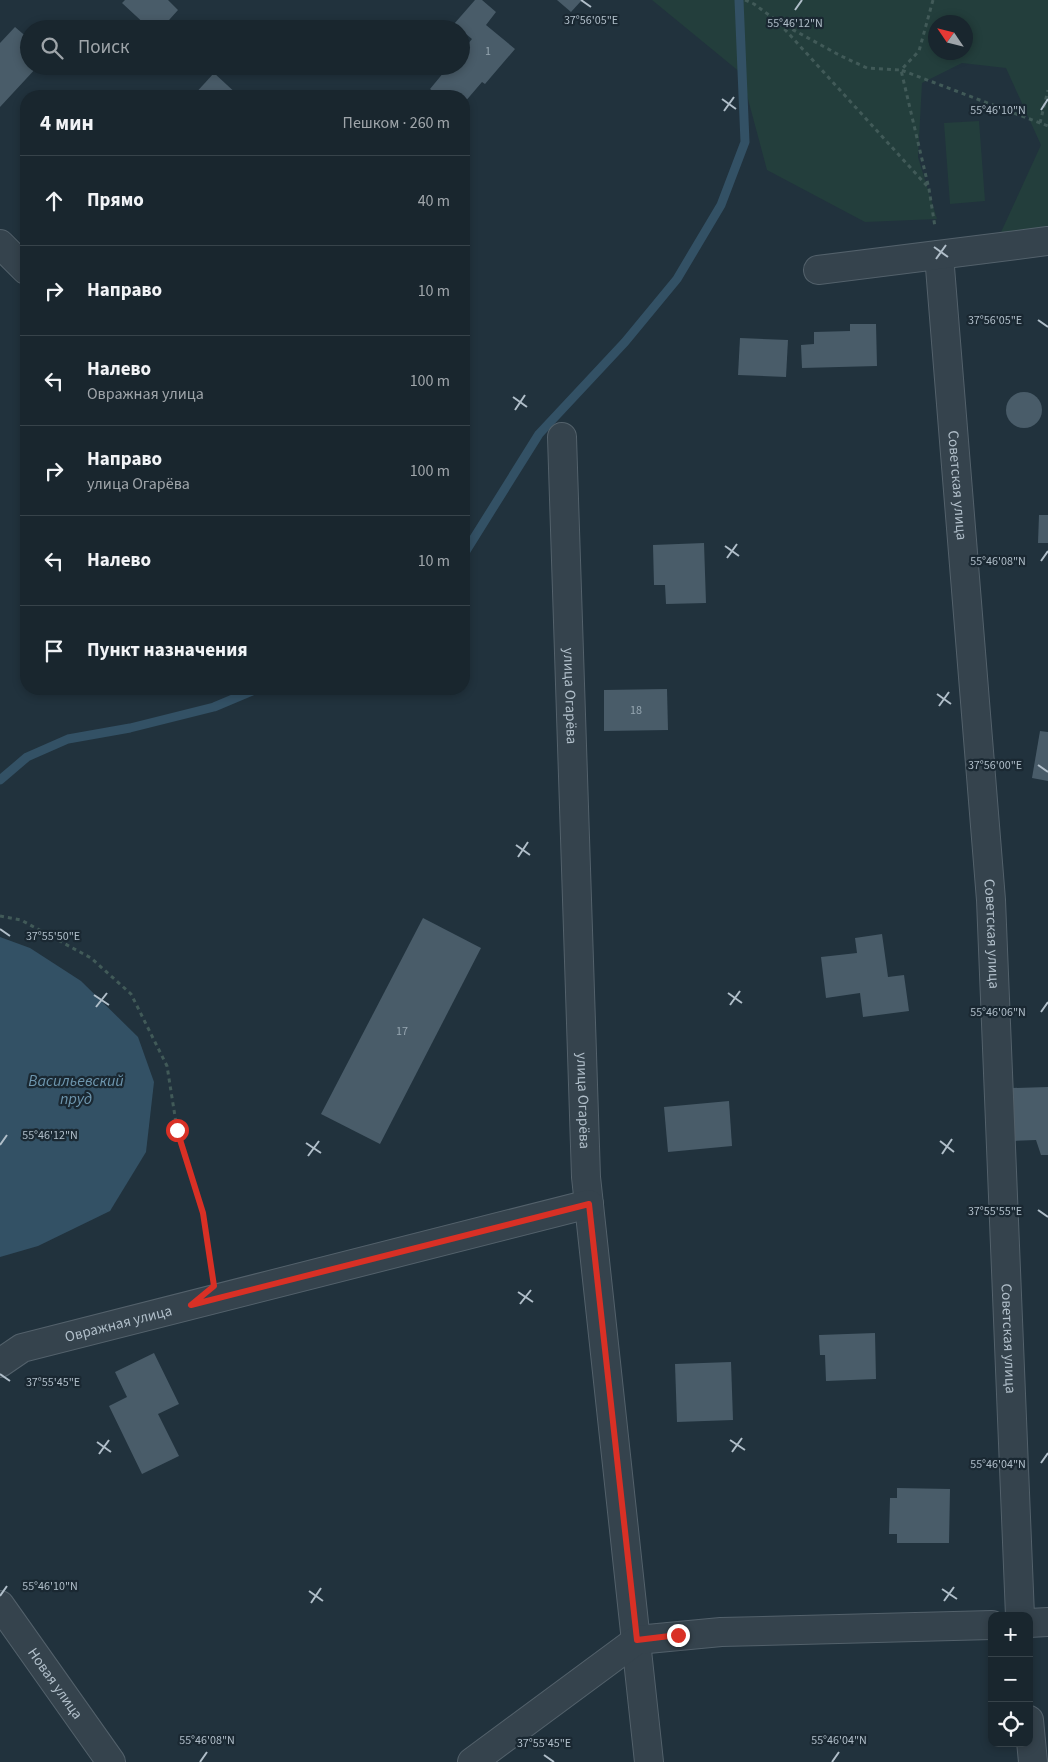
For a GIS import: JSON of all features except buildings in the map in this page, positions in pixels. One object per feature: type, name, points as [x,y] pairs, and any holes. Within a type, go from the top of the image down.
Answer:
[{"type":"street","points":[[818,270],[1048,241]]},
{"type":"street","points":[[0,244],[20,264]]},
{"type":"street","name":"Советская улица","points":[[939,255],[991,900],[1020,1612]]},
{"type":"street","name":"улица Огарёва","points":[[562,437],[589,1204],[649,1762]]},
{"type":"street","name":"Овражная улица","points":[[0,1363],[22,1348],[589,1204]]},
{"type":"street","name":"Новая улица","points":[[0,1605],[111,1762]]},
{"type":"street","points":[[1033,1623],[1048,1622]]},
{"type":"street","points":[[472,1762],[637,1640],[721,1632],[988,1625]]},
{"type":"street","points":[[1032,1747],[1033,1762]]},
{"type":"path","points":[[745,0],[754,4],[777,21],[867,68],[901,70],[1048,126]]},
{"type":"path","points":[[901,70],[918,51],[933,0]]},
{"type":"path","points":[[777,21],[929,189]]},
{"type":"path","points":[[901,70],[929,189],[939,255]]},
{"type":"path","points":[[1040,123],[1048,90]]},
{"type":"path","points":[[0,916],[21,920],[91,958],[131,994],[167,1066],[177,1130],[203,1213],[214,1286],[191,1305]]},
{"type":"green space","points":[[652,0],[1048,0],[1048,254],[991,254],[1041,145],[1006,68],[962,63],[922,83],[918,157],[937,219],[865,222],[767,170],[741,73]]},
{"type":"green space","points":[[979,121],[985,201],[950,204],[944,123]]},
{"type":"water","name":"Васильевский пруд","points":[[0,937],[30,948],[81,981],[138,1037],[154,1082],[146,1152],[110,1211],[38,1246],[0,1257]]},
{"type":"waterway","points":[[470,544],[539,434],[625,342],[677,279],[721,205],[745,142],[739,0]]},
{"type":"waterway","points":[[0,780],[27,757],[68,739],[130,728],[214,707],[243,695]]},
{"type":"route","points":[[177,1130],[203,1213],[214,1286],[191,1305],[589,1204],[637,1640],[678,1635]]}]
